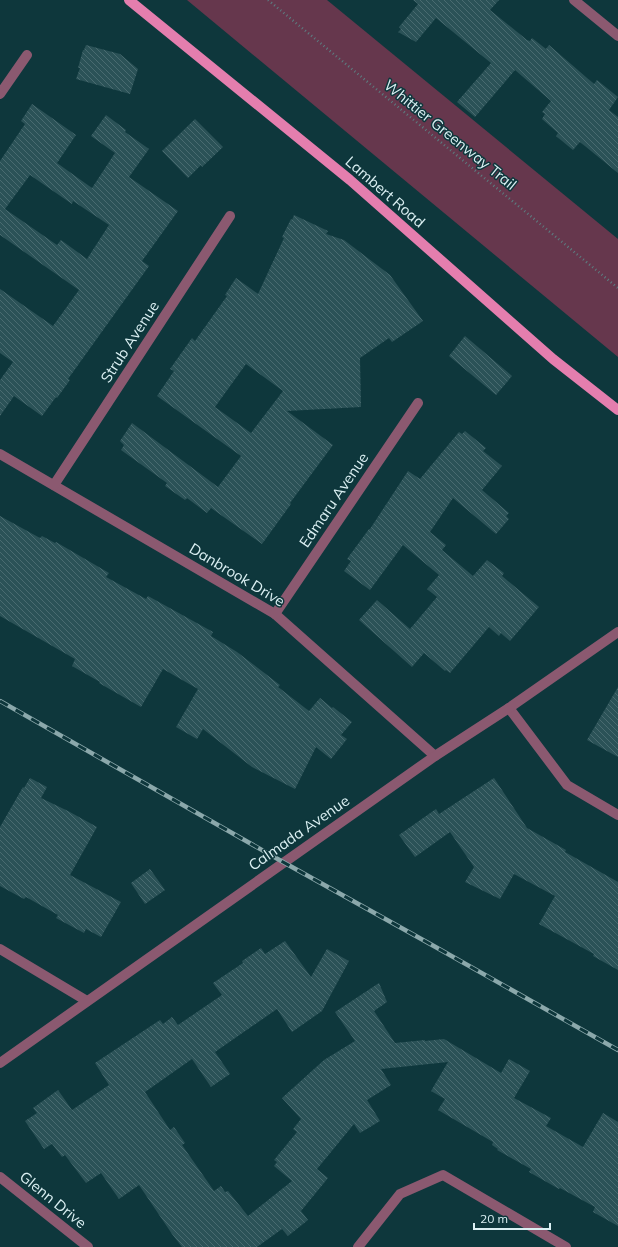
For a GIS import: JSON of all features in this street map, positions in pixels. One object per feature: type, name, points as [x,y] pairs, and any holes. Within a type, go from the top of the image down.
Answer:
[{"type":"main road","name":"Lambert Road","points":[[129,0],[350,180],[553,359],[618,410]]},
{"type":"street","points":[[574,0],[618,36]]},
{"type":"street","points":[[0,94],[27,55]]},
{"type":"street","name":"Strub Avenue","points":[[54,485],[230,216]]},
{"type":"street","name":"Edmaru Avenue","points":[[275,614],[418,403]]},
{"type":"street","name":"Danbrook Drive","points":[[0,454],[275,614],[435,756]]},
{"type":"street","name":"Calmada Avenue","points":[[0,1063],[435,756],[509,708],[618,632]]},
{"type":"street","points":[[509,708],[567,785],[618,814]]},
{"type":"street","points":[[0,949],[87,1001]]},
{"type":"street","points":[[358,1247],[400,1194],[443,1175],[566,1247]]},
{"type":"street","name":"Glenn Drive","points":[[0,1177],[88,1247]]},
{"type":"path","name":"Whittier Greenway Trail","points":[[268,0],[618,288]]},
{"type":"shaded area","points":[[187,0],[327,0],[618,239],[618,357]]},
{"type":"building","points":[[413,0],[499,0],[490,10],[527,40],[530,41],[532,38],[546,49],[549,45],[594,84],[597,80],[618,97],[609,110],[618,117],[618,173],[580,142],[573,150],[556,136],[558,133],[542,119],[545,114],[542,112],[551,101],[515,70],[475,117],[457,102],[491,63],[436,18],[416,42],[398,32],[401,29],[399,27],[418,4]]},
{"type":"building","points":[[86,45],[120,54],[138,69],[130,94],[76,79],[80,68],[78,68],[83,50]]},
{"type":"building","points":[[32,104],[76,135],[57,163],[92,188],[115,153],[91,136],[106,115],[126,130],[125,132],[149,149],[129,177],[178,211],[142,261],[149,266],[68,379],[70,380],[42,416],[14,396],[0,416],[0,380],[13,362],[0,353],[0,289],[53,326],[79,290],[0,235],[0,161],[25,124],[21,121]],"holes":[[[30,175],[72,204],[73,201],[109,225],[87,259],[61,240],[57,245],[5,209]]]},
{"type":"building","points":[[195,119],[223,147],[188,178],[162,151]]},
{"type":"building","points":[[294,215],[328,231],[326,234],[344,240],[390,275],[423,321],[392,342],[389,338],[360,358],[361,407],[287,411],[333,445],[262,544],[211,508],[207,513],[187,498],[185,500],[165,486],[167,483],[121,450],[124,445],[120,441],[132,423],[218,487],[241,456],[157,396],[174,371],[170,369],[192,338],[195,341],[227,296],[225,295],[236,278],[258,294],[284,238],[282,237],[291,219],[292,220]],"holes":[[[246,364],[283,391],[251,433],[215,407]]]},
{"type":"building","points":[[465,336],[512,376],[496,395],[449,356]]},
{"type":"building","points":[[465,431],[486,448],[483,451],[502,466],[482,490],[509,513],[506,516],[509,519],[496,534],[453,498],[430,532],[446,545],[442,550],[473,576],[487,560],[504,573],[502,576],[539,607],[510,641],[501,633],[499,636],[489,627],[450,673],[446,670],[445,671],[424,653],[412,667],[359,620],[377,600],[410,629],[437,597],[427,589],[439,575],[403,545],[370,590],[344,571],[351,561],[347,559],[370,529],[408,471],[420,479],[459,432],[462,434]]},
{"type":"building","points":[[0,516],[40,538],[42,536],[55,543],[56,542],[109,573],[106,577],[146,599],[148,596],[213,632],[211,636],[237,652],[280,685],[278,687],[309,711],[320,698],[352,722],[341,735],[347,739],[331,759],[316,747],[295,789],[252,767],[203,729],[197,739],[176,727],[198,689],[163,669],[141,707],[72,666],[75,659],[0,616]]},
{"type":"building","points":[[618,687],[618,757],[587,740]]},
{"type":"building","points":[[30,778],[47,787],[41,798],[97,827],[70,875],[121,902],[101,937],[86,929],[84,933],[56,918],[58,915],[26,897],[24,899],[0,886],[0,827],[23,787],[24,788]]},
{"type":"building","points":[[494,778],[527,828],[566,850],[565,852],[618,882],[618,970],[593,956],[594,954],[539,924],[555,896],[514,874],[500,899],[465,882],[474,867],[450,832],[415,857],[399,835],[436,809],[439,814]]},
{"type":"building","points":[[150,869],[165,890],[145,904],[131,883]]},
{"type":"building","points":[[285,941],[311,977],[327,949],[349,961],[322,1011],[292,1032],[277,1009],[215,1052],[230,1074],[211,1087],[192,1059],[145,1092],[170,1130],[174,1127],[185,1143],[182,1145],[214,1191],[221,1186],[225,1192],[228,1191],[248,1216],[292,1181],[274,1166],[277,1162],[274,1160],[297,1132],[293,1129],[301,1119],[282,1098],[324,1060],[355,1041],[335,1012],[379,983],[387,1002],[374,1011],[395,1043],[444,1039],[501,1073],[509,1059],[530,1071],[514,1098],[551,1118],[546,1126],[583,1147],[603,1113],[618,1122],[618,1226],[593,1212],[595,1207],[529,1172],[531,1169],[497,1150],[498,1149],[492,1145],[493,1142],[438,1110],[445,1099],[431,1091],[448,1062],[381,1069],[391,1085],[367,1100],[380,1121],[360,1133],[354,1124],[317,1169],[328,1178],[301,1211],[308,1220],[288,1236],[282,1229],[257,1247],[182,1247],[139,1185],[119,1199],[101,1173],[86,1183],[65,1155],[62,1157],[52,1144],[44,1149],[25,1121],[37,1113],[33,1108],[58,1090],[72,1110],[109,1085],[95,1063],[160,1020],[163,1024],[172,1017],[178,1025],[222,995],[213,983],[243,963],[242,961],[261,948],[265,954]]},
{"type":"railway","points":[[0,701],[618,1050]]}]
